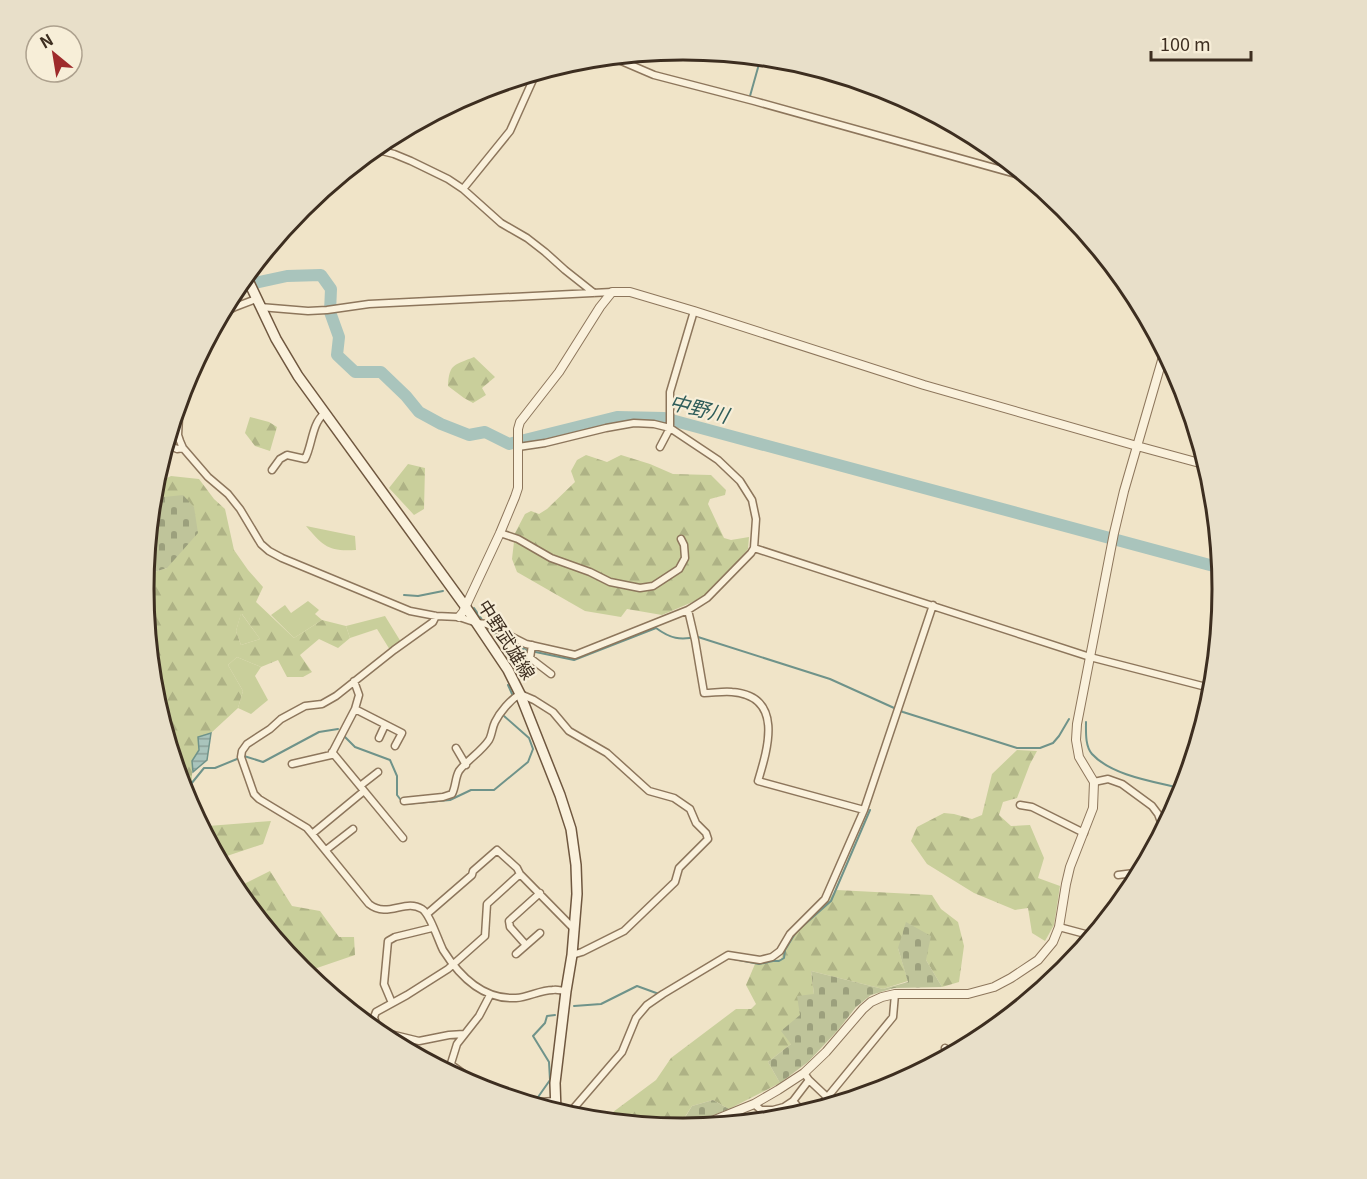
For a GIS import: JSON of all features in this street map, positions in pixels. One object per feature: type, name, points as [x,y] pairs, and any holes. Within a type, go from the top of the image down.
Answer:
[{"type":"main road","name":"中野武雄線","points":[[250,285],[276,339],[324,414],[465,606],[482,624],[520,694],[560,795],[571,830],[577,894],[573,955],[566,991],[555,1083],[556,1101]]},
{"type":"street","points":[[627,63],[654,75],[1010,172]]},
{"type":"street","points":[[463,189],[510,131],[532,82]]},
{"type":"street","points":[[385,152],[411,161],[463,189],[501,223],[527,238],[594,293]]},
{"type":"street","points":[[459,617],[500,533],[518,488],[520,422],[559,372],[600,306],[612,292]]},
{"type":"street","points":[[237,306],[258,303],[308,311],[369,304],[630,292],[924,385],[1197,462]]},
{"type":"street","points":[[660,447],[669,428],[670,392],[694,311]]},
{"type":"street","points":[[754,1104],[761,1110],[773,1110],[793,1101],[807,1076],[871,1002],[895,994],[968,994],[993,987],[1038,960],[1053,942],[1059,927],[1070,867],[1093,808],[1094,782],[1079,757],[1076,740],[1089,657],[1111,545],[1161,362]]},
{"type":"street","points":[[272,470],[280,459],[287,456],[305,459],[320,417],[324,414]]},
{"type":"street","points":[[178,432],[183,448],[208,477],[228,494],[240,509],[256,538],[269,551],[410,611],[436,616],[459,617],[482,624],[526,644],[575,655],[688,610],[707,598],[754,548],[756,519],[752,500],[740,481],[718,460],[669,428],[654,424],[634,423],[518,447]]},
{"type":"street","points":[[173,447],[183,448]]},
{"type":"street","points":[[500,533],[518,539],[551,558],[610,582],[640,588],[653,586],[679,569],[685,558],[681,539]]},
{"type":"street","points":[[754,548],[1089,657],[1204,686]]},
{"type":"street","points":[[574,1108],[622,1052],[636,1018],[647,1005],[725,957],[760,960],[772,957],[780,951],[790,934],[825,899],[864,810],[933,605]]},
{"type":"street","points":[[688,610],[704,693],[733,692],[750,696],[760,702],[769,719],[768,751],[758,781],[864,810]]},
{"type":"street","points":[[436,616],[433,622],[336,696],[322,704],[305,706],[281,719],[247,744],[241,757],[254,794],[307,828],[369,904],[383,910],[411,906],[427,914],[442,948],[453,965],[466,980],[478,989],[490,995],[516,998],[553,990],[566,991]]},
{"type":"street","points":[[532,645],[530,658],[551,674]]},
{"type":"street","points":[[292,764],[331,754],[355,709],[359,695],[354,681]]},
{"type":"street","points":[[404,801],[452,794],[456,778],[461,770],[480,752],[490,738],[495,722],[504,709],[520,694],[553,712],[568,731],[608,753],[649,791],[674,798],[690,810],[708,839],[679,868],[675,882],[624,931],[573,955]]},
{"type":"street","points":[[355,709],[402,733],[395,746]]},
{"type":"street","points":[[379,738],[385,725]]},
{"type":"street","points":[[456,748],[466,765]]},
{"type":"street","points":[[332,752],[403,838]]},
{"type":"street","points":[[312,834],[378,772]]},
{"type":"street","points":[[1094,782],[1108,780],[1122,784],[1152,806],[1160,820]]},
{"type":"street","points":[[1020,805],[1032,807],[1084,833]]},
{"type":"street","points":[[326,850],[353,829]]},
{"type":"street","points":[[427,914],[497,850],[575,930]]},
{"type":"street","points":[[1118,875],[1130,873]]},
{"type":"street","points":[[375,1020],[376,1012],[453,965],[485,936],[487,904],[520,874]]},
{"type":"street","points":[[526,945],[510,927],[509,921],[540,893]]},
{"type":"street","points":[[1059,927],[1086,934]]},
{"type":"street","points":[[392,1003],[384,984],[388,941],[395,937],[432,928]]},
{"type":"street","points":[[516,954],[540,933]]},
{"type":"street","points":[[825,1100],[893,1017],[895,994]]},
{"type":"street","points":[[450,1064],[457,1044],[479,1016],[490,995]]},
{"type":"street","points":[[399,1036],[419,1041],[464,1034]]},
{"type":"street","points":[[807,1076],[827,1097]]},
{"type":"street","points":[[720,1118],[754,1104],[807,1076]]},
{"type":"street","points":[[548,1101],[556,1101]]},
{"type":"street","points":[[793,1101],[798,1106]]},
{"type":"green space","points":[[474,357],[495,377],[482,388],[486,395],[473,403],[448,386],[450,373],[454,366]]},
{"type":"green space","points":[[250,417],[269,422],[277,427],[270,451],[255,446],[245,433]]},
{"type":"green space","points":[[586,455],[607,462],[621,455],[673,474],[711,475],[726,490],[725,495],[710,499],[708,504],[724,538],[731,540],[749,537],[748,549],[702,598],[662,615],[627,609],[621,617],[585,611],[517,572],[512,559],[515,533],[525,514],[531,511],[539,514],[547,509],[575,482],[571,471],[577,460]]},
{"type":"green space","points":[[408,464],[425,468],[424,509],[414,515],[389,488]]},
{"type":"green space","points":[[171,476],[199,479],[225,509],[234,550],[263,587],[256,602],[294,638],[322,620],[346,626],[350,638],[338,648],[319,639],[300,655],[312,672],[303,677],[287,677],[278,660],[261,667],[237,657],[228,665],[243,691],[238,708],[211,733],[198,737],[199,750],[192,762],[192,787],[172,727],[164,693],[155,624],[155,572],[167,568],[164,497],[162,498],[166,479]],"holes":[[[241,614],[260,639],[241,645],[236,631]]]},
{"type":"green space","points":[[183,495],[194,507],[198,533],[167,568],[155,572],[159,520],[164,497]]},
{"type":"green space","points":[[306,526],[355,536],[356,550],[333,549],[322,543]]},
{"type":"green space","points":[[308,601],[319,610],[315,614],[322,620],[294,638],[271,615],[285,605],[291,613]]},
{"type":"green space","points":[[241,613],[260,639],[241,645],[236,631]]},
{"type":"green space","points":[[385,616],[401,642],[390,650],[377,629],[350,638],[346,626]]},
{"type":"green space","points":[[237,657],[261,667],[255,676],[268,700],[251,714],[238,708],[243,691],[228,665]]},
{"type":"green space","points":[[1017,750],[1037,751],[1017,798],[1003,802],[999,815],[1011,826],[1030,825],[1044,858],[1038,878],[1060,886],[1054,925],[1045,941],[1032,933],[1028,908],[1015,910],[974,893],[927,864],[911,841],[917,827],[944,813],[972,819],[982,815],[992,774]]},
{"type":"green space","points":[[271,821],[263,844],[226,856],[210,826]]},
{"type":"green space","points":[[270,871],[292,906],[320,911],[339,937],[354,937],[355,955],[314,968],[285,939],[243,884]]},
{"type":"green space","points":[[837,890],[932,895],[941,909],[958,922],[964,946],[959,982],[942,987],[926,960],[898,948],[908,981],[883,989],[811,971],[814,994],[800,1016],[791,1044],[768,1062],[780,1083],[729,1109],[713,1100],[692,1106],[684,1119],[611,1114],[656,1080],[671,1058],[736,1009],[751,1009],[756,1004],[746,985],[755,964],[781,959],[789,939]]},
{"type":"green space","points":[[906,922],[931,936],[926,960],[942,987],[894,988],[871,995],[856,1007],[808,1062],[780,1083],[768,1062],[791,1044],[781,1031],[800,1015],[797,996],[814,994],[811,971],[883,989],[908,982],[898,948]]},
{"type":"green space","points":[[713,1100],[729,1109],[705,1118],[684,1119],[692,1106]]},
{"type":"water","points":[[211,733],[207,760],[193,772],[192,761],[199,750],[198,737]]},
{"type":"waterway","points":[[750,96],[759,66]]},
{"type":"waterway","name":"中野川","points":[[255,283],[287,276],[321,275],[331,289],[330,312],[339,337],[337,355],[355,372],[381,372],[419,412],[469,435],[485,432],[509,444],[617,417],[664,418],[1212,566]]},
{"type":"waterway","points":[[404,595],[418,596],[443,591]]},
{"type":"waterway","points":[[474,608],[489,630],[526,650],[574,660],[656,628],[676,638],[698,637],[830,679],[903,712],[1017,748],[1040,748],[1053,743],[1069,719]]},
{"type":"waterway","points":[[516,669],[526,650]]},
{"type":"waterway","points":[[508,685],[513,696]]},
{"type":"waterway","points":[[344,736],[355,747],[390,760],[397,776],[397,795],[404,804],[450,800],[471,790],[494,790],[528,762],[533,749],[529,738],[504,716]]},
{"type":"waterway","points":[[1086,722],[1088,747],[1101,762],[1123,773],[1175,787]]},
{"type":"waterway","points":[[244,756],[263,762],[319,732],[338,729]]},
{"type":"waterway","points":[[191,784],[204,768],[215,768],[237,759]]},
{"type":"waterway","points":[[734,959],[759,964],[784,958],[785,950],[796,932],[831,901],[870,810]]},
{"type":"waterway","points":[[574,1006],[601,1004],[637,986],[660,993]]},
{"type":"waterway","points":[[537,1098],[550,1080],[549,1062],[533,1036],[545,1023],[547,1016],[555,1015]]}]
